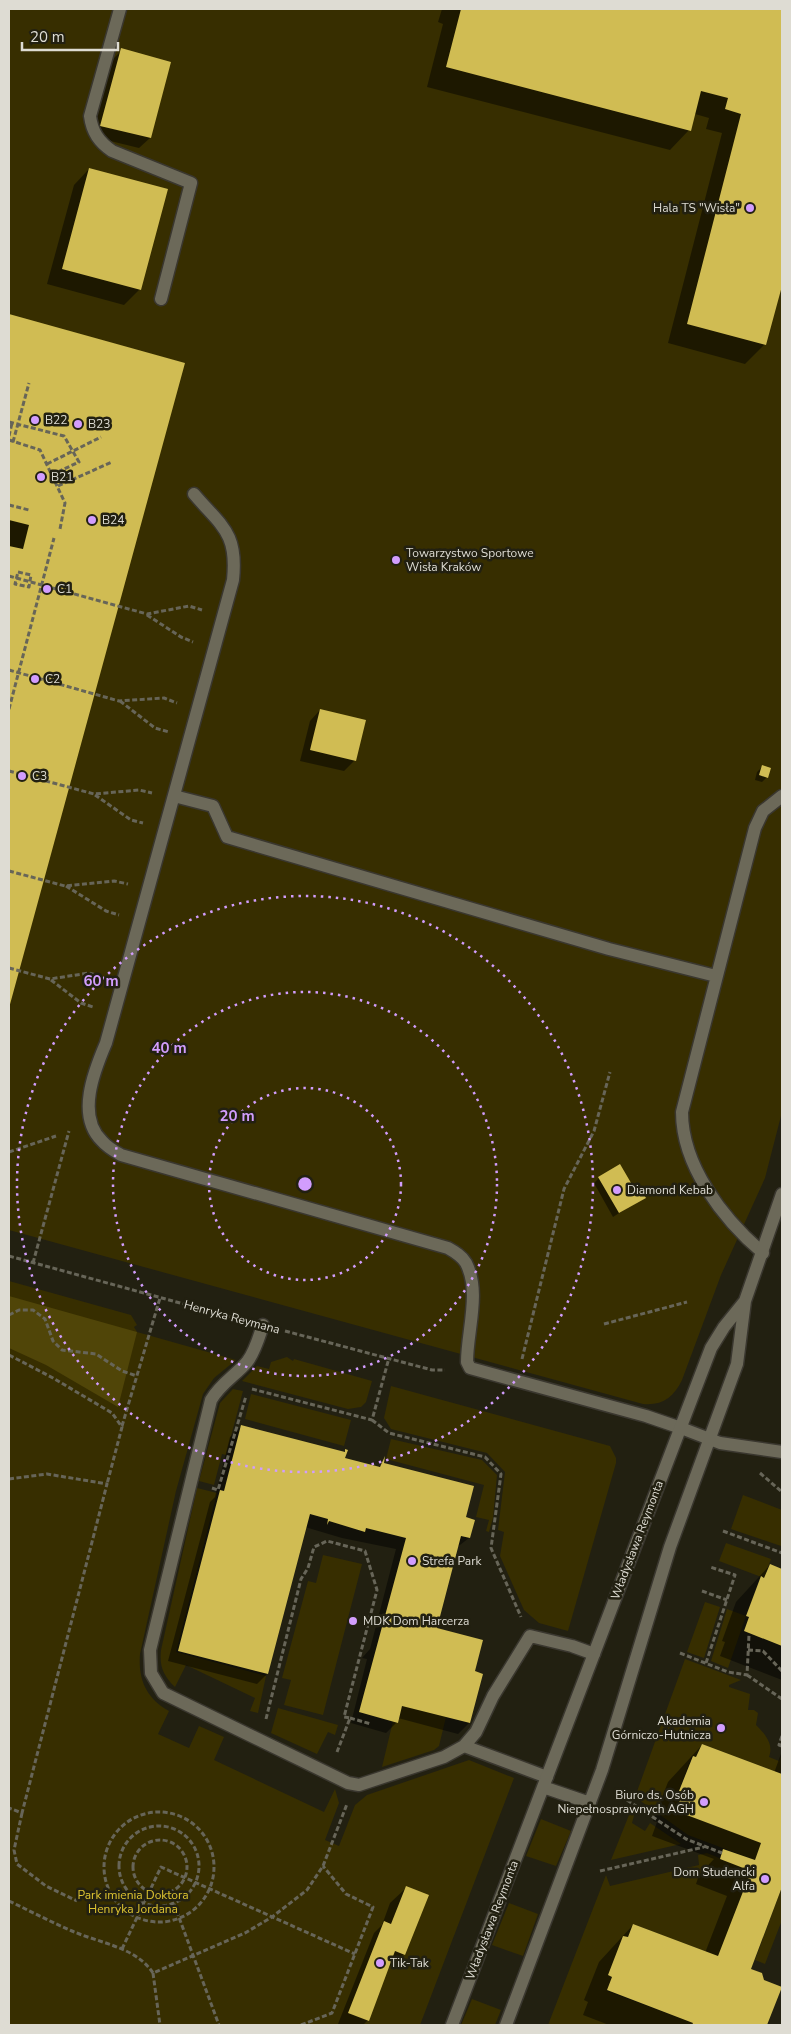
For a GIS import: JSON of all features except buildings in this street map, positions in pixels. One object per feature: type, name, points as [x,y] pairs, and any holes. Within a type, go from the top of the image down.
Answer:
[{"type":"street","points":[[120,9],[90,116],[92,129],[104,145],[112,150],[191,183],[161,299]]},
{"type":"street","points":[[194,494],[222,523],[232,543],[234,567],[230,595],[92,1087],[88,1115],[93,1130],[102,1142],[121,1155],[448,1248],[458,1254],[466,1262],[471,1283],[472,1308],[467,1362],[472,1369],[646,1416],[709,1439],[782,1452]]},
{"type":"street","points":[[174,796],[213,806],[226,837],[609,949],[716,976]]},
{"type":"street","points":[[763,1253],[740,1233],[722,1211],[691,1158],[683,1133],[684,1099],[755,828],[763,811],[782,796]]},
{"type":"street","name":"Władysława Reymonta","points":[[506,2025],[590,1804],[659,1579],[737,1364],[745,1301],[782,1194]]},
{"type":"street","name":"Władysława Reymonta","points":[[452,2025],[711,1348],[724,1327],[745,1301]]},
{"type":"street","points":[[263,1325],[249,1358],[226,1381],[211,1400],[150,1650],[151,1673],[157,1687],[171,1699],[354,1785],[365,1784],[444,1757],[464,1746],[476,1732],[493,1696],[530,1636],[572,1646],[594,1654]]},
{"type":"street","points":[[464,1746],[590,1804]]},
{"type":"path","points":[[29,383],[11,441],[40,450],[66,503],[60,529]]},
{"type":"path","points":[[9,436],[10,423],[64,436],[79,462],[51,475]]},
{"type":"path","points":[[47,464],[101,437]]},
{"type":"path","points":[[58,486],[112,462]]},
{"type":"path","points":[[9,505],[29,510]]},
{"type":"path","points":[[9,709],[54,538]]},
{"type":"path","points":[[18,572],[31,576],[29,587],[15,584],[17,578],[18,572]]},
{"type":"path","points":[[9,576],[119,606]]},
{"type":"path","points":[[30,581],[84,596]]},
{"type":"path","points":[[147,614],[181,637],[195,643]]},
{"type":"path","points":[[9,670],[119,701],[164,698],[185,706]]},
{"type":"path","points":[[9,670],[61,683]]},
{"type":"path","points":[[119,701],[155,728],[177,734]]},
{"type":"path","points":[[9,771],[34,778]]},
{"type":"path","points":[[9,771],[94,794],[131,820],[152,826]]},
{"type":"path","points":[[94,794],[139,790],[160,795]]},
{"type":"path","points":[[9,871],[65,886],[106,912],[127,917]]},
{"type":"path","points":[[65,886],[114,881],[136,886]]},
{"type":"path","points":[[9,968],[50,979],[81,1003],[95,1007]]},
{"type":"path","points":[[50,979],[89,973],[103,977]]},
{"type":"path","points":[[517,1380],[564,1189],[594,1131],[610,1072]]},
{"type":"path","points":[[9,1152],[56,1136]]},
{"type":"path","name":"Henryka Reymana","points":[[9,1256],[436,1371],[446,1370]]},
{"type":"path","points":[[77,1901],[46,1886],[17,1864],[14,1850],[122,1427],[160,1298]]},
{"type":"path","points":[[604,1324],[687,1302]]},
{"type":"path","points":[[9,1316],[19,1310],[33,1310],[45,1318],[54,1341],[62,1350],[96,1354],[122,1371],[137,1376]]},
{"type":"path","points":[[9,1355],[53,1378],[112,1413],[122,1427]]},
{"type":"path","points":[[372,1420],[389,1358]]},
{"type":"path","points":[[226,1381],[372,1420],[389,1433],[485,1457],[501,1474],[491,1548],[530,1636]]},
{"type":"path","points":[[219,1486],[225,1462],[228,1462],[247,1392]]},
{"type":"path","points":[[755,1468],[782,1492]]},
{"type":"path","points":[[9,1479],[47,1474],[107,1484]]},
{"type":"path","points":[[723,1531],[782,1554]]},
{"type":"path","points":[[267,1714],[301,1579],[308,1568],[314,1547],[327,1541],[365,1551],[377,1590],[344,1717],[371,1724]]},
{"type":"path","points":[[706,1663],[735,1575],[710,1567]]},
{"type":"path","points":[[702,1590],[727,1600]]},
{"type":"path","points":[[747,1675],[748,1635]]},
{"type":"path","points":[[748,1650],[763,1651],[782,1671]]},
{"type":"path","points":[[680,1653],[728,1672],[747,1675],[782,1699]]},
{"type":"path","points":[[345,1735],[350,1718]]},
{"type":"path","points":[[782,1736],[779,1745],[782,1746]]},
{"type":"path","points":[[153,1973],[233,1939],[272,1917],[307,1890],[323,1866],[354,1785]]},
{"type":"path","points":[[627,1800],[686,1840],[722,1854]]},
{"type":"path","points":[[9,1808],[22,1813]]},
{"type":"path","points":[[157,1811],[176,1814],[193,1822],[205,1836],[212,1853],[214,1871],[210,1888],[192,1912],[180,1918],[166,1922],[150,1922],[136,1917],[122,1908],[112,1894],[106,1876],[104,1858],[109,1840],[122,1824],[139,1815],[157,1811]]},
{"type":"path","points":[[171,1828],[183,1834],[193,1843],[198,1857],[196,1883],[190,1892],[174,1904],[164,1907],[142,1903],[124,1885],[119,1872],[119,1858],[124,1845],[131,1837],[143,1830],[171,1828]]},
{"type":"path","points":[[166,1840],[176,1845],[185,1855],[187,1868],[185,1878],[179,1886],[169,1893],[158,1894],[148,1891],[142,1888],[136,1880],[134,1860],[138,1850],[155,1841],[166,1840]]},
{"type":"path","points":[[600,1871],[704,1847]]},
{"type":"path","points":[[300,2025],[332,2013],[373,1908],[346,1894],[323,1866]]},
{"type":"path","points":[[122,1949],[160,1867],[355,1954]]},
{"type":"path","points":[[9,1901],[73,1931],[122,1949],[144,1961],[153,1973],[160,2025]]},
{"type":"path","points":[[174,1904],[219,2025]]},
{"type":"green space","name":"Towarzystwo Sportowe Wisła Kraków","points":[[9,9],[782,9],[782,1112],[765,1178],[721,1275],[682,1380],[671,1396],[662,1402],[643,1404],[9,1230]]},
{"type":"green space","name":"Park imienia Doktora Henryka Jordana","points":[[9,1281],[131,1315],[137,1325],[134,1327],[137,1332],[236,1360],[214,1378],[203,1394],[176,1491],[140,1654],[140,1672],[145,1687],[154,1700],[169,1711],[158,1734],[189,1748],[199,1726],[224,1737],[214,1760],[324,1812],[335,1789],[339,1803],[325,1840],[339,1846],[355,1805],[367,1795],[469,1760],[514,1778],[420,2025],[9,2025]]},
{"type":"green space","points":[[287,1357],[293,1361],[294,1359],[372,1381],[366,1402],[361,1407],[348,1409],[242,1381],[257,1366],[269,1369],[271,1362]]},
{"type":"green space","points":[[391,1386],[610,1446],[616,1458],[616,1463],[568,1631],[539,1623],[524,1610],[500,1556],[504,1532],[498,1530],[505,1472],[487,1453],[391,1429],[384,1418]]},
{"type":"green space","points":[[233,1389],[243,1391],[226,1455],[222,1454],[214,1485],[199,1481],[220,1403]]},
{"type":"green space","points":[[251,1394],[351,1420],[344,1446],[245,1419]]},
{"type":"green space","points":[[391,1439],[482,1460],[497,1475],[493,1518],[489,1532],[486,1531],[489,1520],[476,1517],[484,1485],[386,1459]]},
{"type":"green space","points":[[197,1488],[217,1493],[176,1652],[266,1676],[258,1713],[250,1711],[255,1698],[186,1665],[175,1687],[165,1675],[162,1666],[161,1650]]},
{"type":"green space","points":[[743,1495],[782,1510],[781,1546],[731,1529]]},
{"type":"green space","points":[[726,1543],[771,1559],[764,1578],[719,1561]]},
{"type":"green space","points":[[323,1555],[362,1564],[323,1715],[284,1705],[291,1680],[282,1678],[308,1581],[316,1583]]},
{"type":"green space","points":[[705,1602],[720,1607],[704,1658],[687,1652]]},
{"type":"green space","points":[[727,1609],[746,1616],[728,1668],[711,1661]]},
{"type":"green space","points":[[685,1659],[741,1680],[729,1685],[729,1687],[750,1694],[748,1710],[754,1710],[758,1713],[756,1725],[769,1744],[769,1757],[779,1761],[782,1753],[782,1774],[702,1744],[696,1757],[692,1756],[677,1795],[681,1797],[676,1811],[761,1843],[755,1860],[688,1835],[635,1797]]},
{"type":"green space","points":[[402,1706],[446,1717],[439,1746],[434,1750],[382,1767],[393,1721],[398,1723]]},
{"type":"green space","points":[[278,1708],[338,1725],[335,1735],[328,1732],[317,1754],[271,1733]]},
{"type":"green space","points":[[631,1810],[635,1812],[632,1823],[645,1831],[650,1823],[681,1844],[611,1860]]},
{"type":"green space","points":[[541,1819],[571,1831],[556,1866],[526,1856]]},
{"type":"green space","points":[[707,1853],[751,1871],[718,1956],[633,1924],[628,1937],[623,1936],[608,1975],[612,1977],[607,1991],[693,2023],[692,2025],[548,2025],[606,1875],[610,1886],[699,1865],[698,1855]]},
{"type":"green space","points":[[782,1887],[782,1920],[765,1964],[755,1960]]},
{"type":"green space","points":[[509,1903],[538,1914],[523,1956],[492,1945]]},
{"type":"green space","points":[[472,1999],[501,2010],[495,2025],[461,2025]]},
{"type":"shaded area","points":[[9,1296],[137,1332],[118,1407],[46,1365],[9,1348]]},
{"type":"place","name":"Hala TS \"Wisła\"","points":[[750,208]]},
{"type":"place","name":"B22","points":[[35,420]]},
{"type":"place","name":"B23","points":[[78,424]]},
{"type":"place","name":"B21","points":[[41,477]]},
{"type":"place","name":"B24","points":[[92,520]]},
{"type":"place","name":"Towarzystwo Sportowe Wisła Kraków","points":[[396,560]]},
{"type":"place","name":"C1","points":[[47,589]]},
{"type":"place","name":"C2","points":[[35,679]]},
{"type":"place","name":"C3","points":[[22,776]]},
{"type":"place","name":"Diamond Kebab","points":[[617,1190]]},
{"type":"place","name":"Strefa Park","points":[[412,1561]]},
{"type":"place","name":"MDK Dom Harcerza","points":[[353,1621]]},
{"type":"place","name":"Akademia Górniczo-Hutnicza","points":[[721,1728]]},
{"type":"place","name":"Biuro ds. Osób Niepełnosprawnych AGH","points":[[704,1802]]},
{"type":"place","name":"Dom Studencki Alfa","points":[[765,1879]]},
{"type":"place","name":"Tik-Tak","points":[[380,1963]]}]
